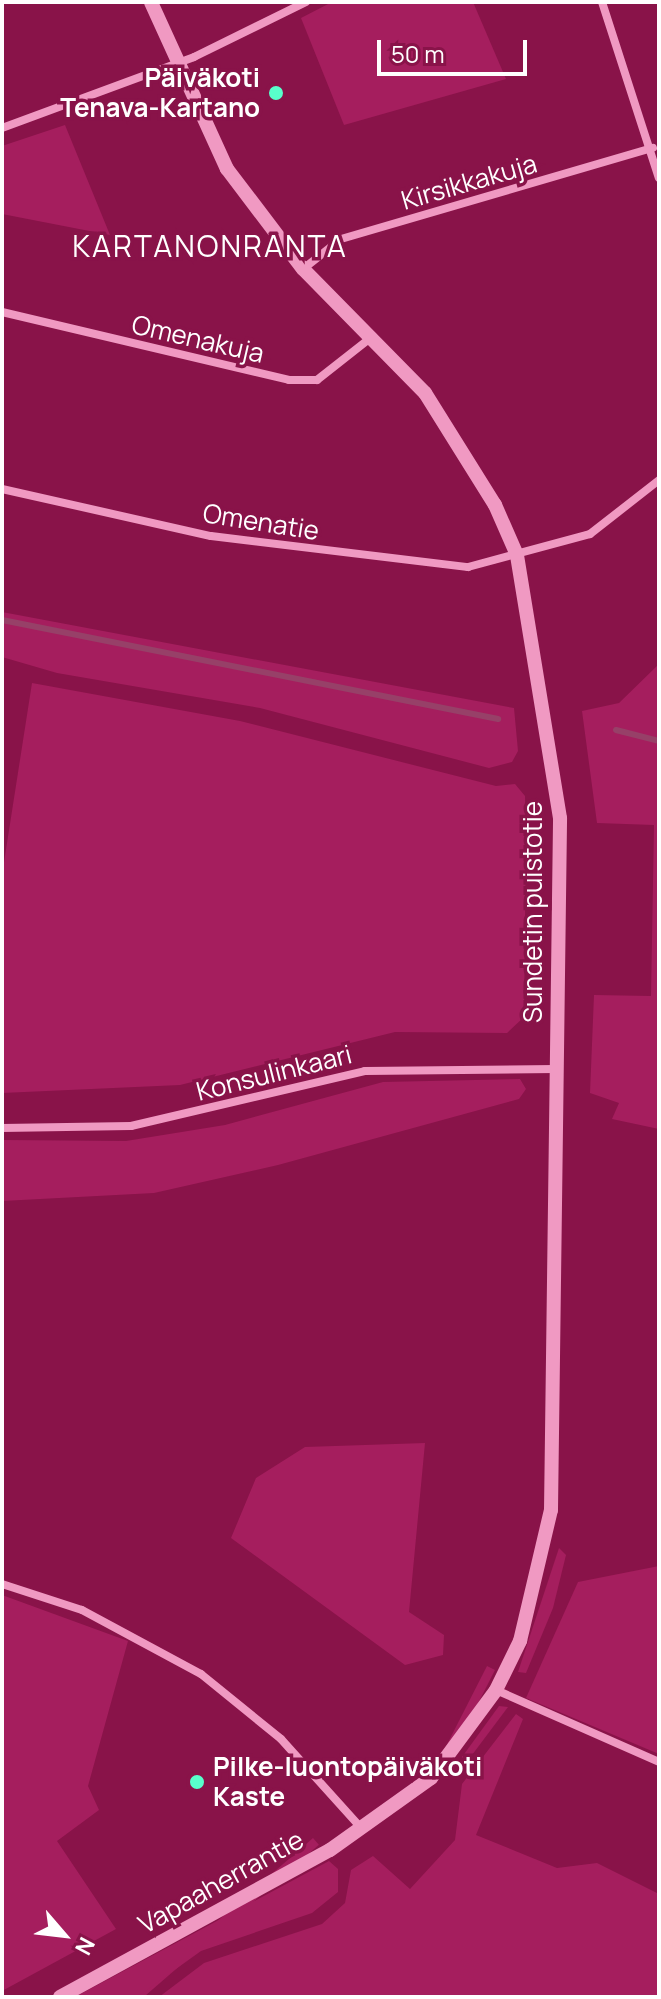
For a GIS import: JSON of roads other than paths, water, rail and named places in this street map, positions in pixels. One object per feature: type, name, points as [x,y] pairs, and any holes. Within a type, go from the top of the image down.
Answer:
[{"type":"street","name":"Sundetin puistotie","points":[[151,2],[174,65],[227,169],[303,269],[373,336],[425,393],[495,505],[517,555],[560,818],[551,1510],[533,1606],[496,1690],[438,1771],[362,1830]]},
{"type":"street","points":[[2,128],[174,65],[306,2]]},
{"type":"street","points":[[602,2],[653,148],[659,178]]},
{"type":"street","name":"Kirsikkakuja","points":[[303,269],[341,239],[653,148]]},
{"type":"street","name":"Omenakuja","points":[[2,312],[289,380],[317,380],[373,336]]},
{"type":"street","name":"Omenatie","points":[[2,489],[211,536],[410,564],[468,567],[590,534],[645,498],[659,480]]},
{"type":"street","name":"Konsulinkaari","points":[[2,1128],[131,1126],[365,1071],[556,1069]]},
{"type":"street","points":[[2,1584],[82,1610],[201,1674],[281,1739],[362,1830]]},
{"type":"street","points":[[496,1690],[659,1762]]},
{"type":"street","name":"Vapaaherrantie","points":[[60,1997],[362,1830]]},
{"type":"waterway","points":[[2,620],[498,719]]},
{"type":"waterway","points":[[616,730],[659,741]]},
{"type":"place","name":"Päiväkoti Tenava-Kartano","points":[[276,93]]},
{"type":"place","name":"Pilke-luontopäiväkoti Kaste","points":[[197,1782]]},
{"type":"district","name":"KARTANONRANTA","points":[[210,246]]}]
